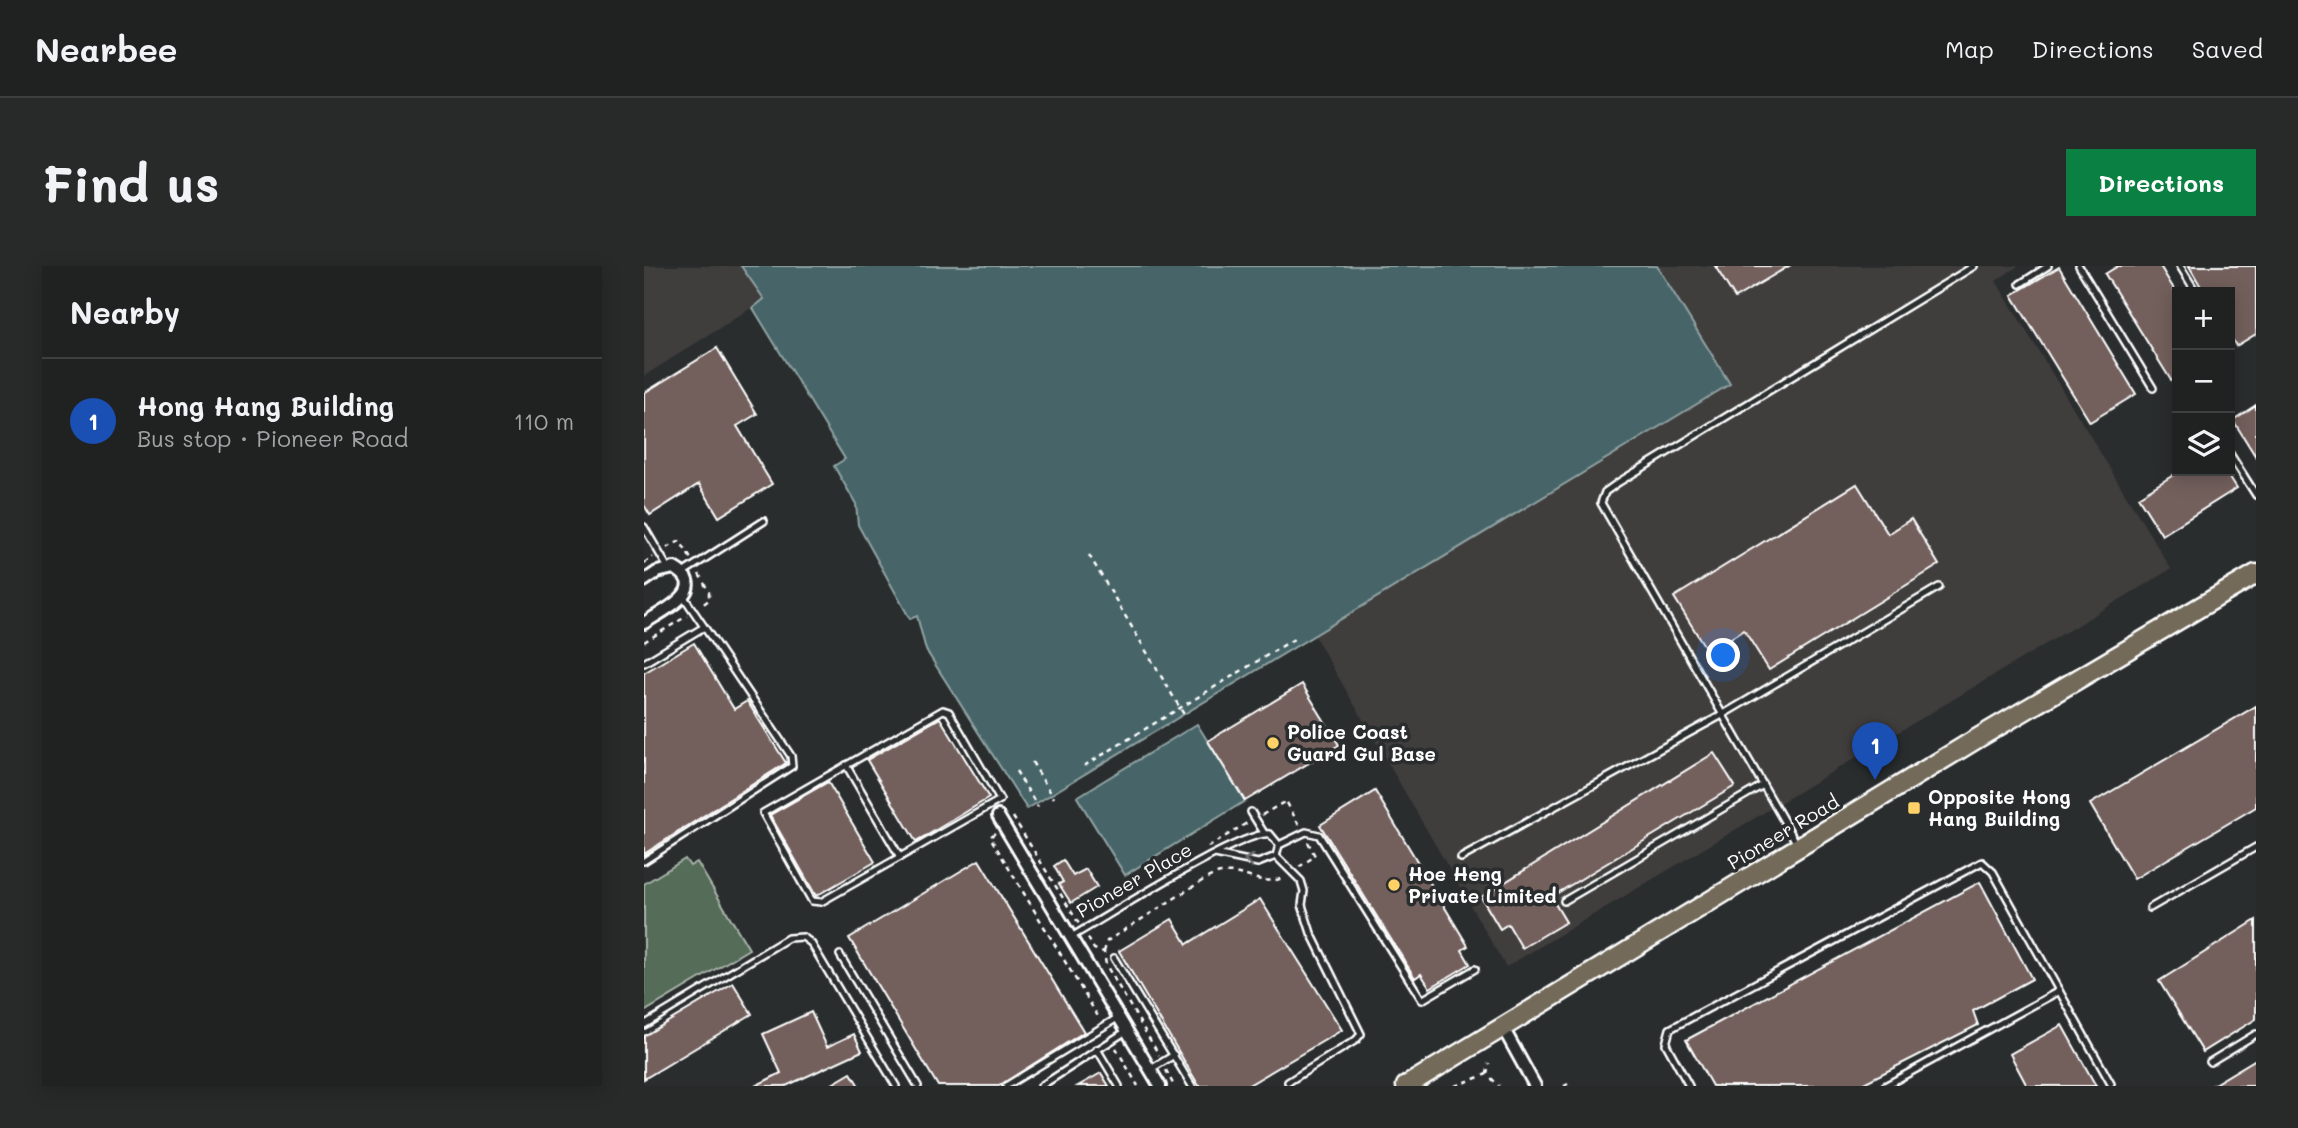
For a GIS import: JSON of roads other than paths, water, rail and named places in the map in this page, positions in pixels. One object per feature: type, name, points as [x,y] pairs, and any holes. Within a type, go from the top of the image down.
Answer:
[{"type":"main road","name":"Pioneer Road","points":[[1406,1086],[2256,574]]},
{"type":"street","points":[[644,580],[668,568],[681,574],[687,583],[684,597],[644,622]]},
{"type":"street","name":"Pioneer Place","points":[[1000,820],[1160,1086]]},
{"type":"street","points":[[1502,1026],[1535,1086]]},
{"type":"lane","points":[[1957,266],[1961,273]]},
{"type":"lane","points":[[1799,847],[1606,516],[1601,503],[1605,492],[1974,266]]},
{"type":"lane","points":[[2020,284],[2048,266]]},
{"type":"lane","points":[[2079,266],[2153,388]]},
{"type":"lane","points":[[2180,266],[2193,287]]},
{"type":"lane","points":[[2235,462],[2256,495]]},
{"type":"lane","points":[[681,574],[764,522]]},
{"type":"lane","points":[[644,527],[668,568]]},
{"type":"lane","points":[[1461,858],[1722,715],[1940,587]]},
{"type":"lane","points":[[644,861],[793,766],[791,757],[684,597]]},
{"type":"lane","points":[[644,663],[704,627]]},
{"type":"lane","points":[[947,710],[999,794],[1000,800],[821,902],[810,899],[763,813],[846,765],[939,711],[947,710]]},
{"type":"lane","points":[[846,765],[900,857]]},
{"type":"lane","points":[[1564,901],[1763,785]]},
{"type":"lane","points":[[993,805],[1000,820]]},
{"type":"lane","points":[[1251,812],[1264,833],[1275,837],[1279,845],[1276,856],[1294,871],[1304,891],[1302,905],[1311,933],[1361,1034],[1356,1040],[1288,1082]]},
{"type":"lane","points":[[1279,845],[1310,831],[1320,835],[1419,998],[1424,1000],[1475,969]]},
{"type":"lane","name":"Pioneer Place","points":[[1071,937],[1214,854],[1264,833]]},
{"type":"lane","points":[[2150,908],[2256,847]]},
{"type":"lane","name":"Pioneer Place","points":[[1214,854],[1258,863],[1276,856]]},
{"type":"lane","points":[[1689,1086],[1665,1044],[1670,1029],[1978,862],[1989,865],[2111,1084]]},
{"type":"lane","points":[[644,1025],[788,938],[803,937],[811,943],[895,1086]]},
{"type":"lane","points":[[840,955],[918,1086]]},
{"type":"lane","points":[[1114,958],[1192,1086]]},
{"type":"lane","points":[[1885,1086],[2059,991]]},
{"type":"lane","points":[[1006,1086],[1119,1017]]},
{"type":"lane","points":[[1041,1086],[1128,1030]]},
{"type":"lane","points":[[2210,1062],[2256,1034]]},
{"type":"lane","points":[[1097,1049],[1119,1086]]},
{"type":"lane","points":[[1151,1069],[1174,1055]]},
{"type":"water","points":[[741,266],[1657,266],[1730,384],[1027,809],[926,650],[917,616],[910,619],[858,525],[856,504],[834,466],[845,459],[753,308],[764,299]]},
{"type":"water","points":[[1197,724],[1245,801],[1125,875],[1077,797]]},
{"type":"place","name":"Police Coast Guard Gul Base","points":[[1273,743]]},
{"type":"place","name":"Hong Hang Building","points":[[1875,780]]},
{"type":"place","name":"Opposite Hong Hang Building","points":[[1914,808]]},
{"type":"place","name":"Hoe Heng Private Limited","points":[[1394,885]]}]
